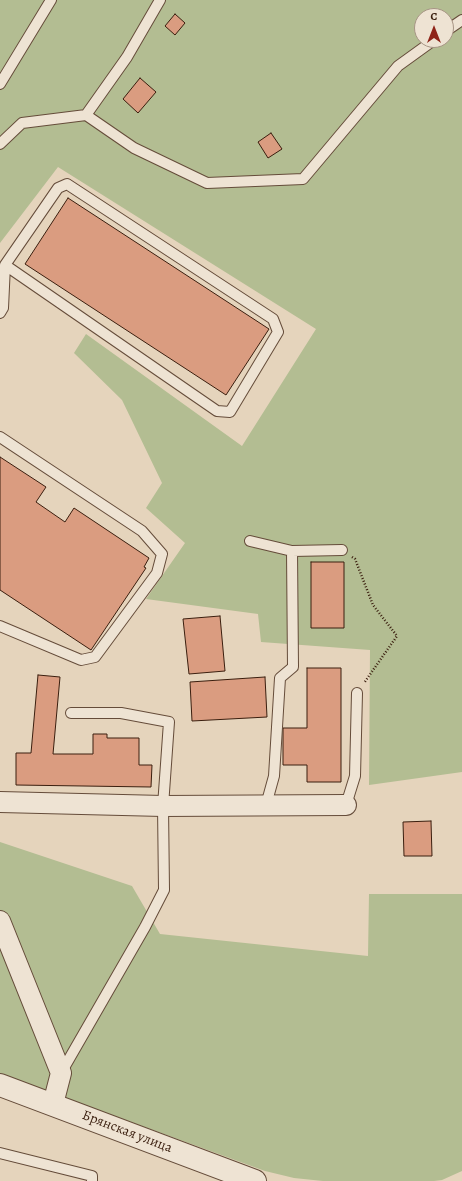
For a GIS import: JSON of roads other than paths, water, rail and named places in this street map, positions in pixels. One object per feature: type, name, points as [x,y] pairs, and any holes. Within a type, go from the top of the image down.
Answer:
[{"type":"street","points":[[0,802],[163,806],[346,804]]},
{"type":"street","points":[[0,921],[61,1072],[53,1104]]},
{"type":"street","name":"Брянская улица","points":[[0,1085],[254,1181]]},
{"type":"lane","points":[[0,84],[51,0]]},
{"type":"lane","points":[[86,115],[127,57],[160,0]]},
{"type":"lane","points":[[0,144],[22,123],[86,115],[134,148],[207,183],[303,180],[398,66],[423,48]]},
{"type":"lane","points":[[0,313],[4,308],[5,265],[58,188],[67,184],[273,319],[278,332],[230,412],[217,411],[5,265]]},
{"type":"lane","points":[[0,437],[142,531],[162,554],[157,572],[95,657],[81,660],[0,626]]},
{"type":"lane","points":[[250,541],[292,551],[342,550]]},
{"type":"lane","points":[[266,805],[274,776],[280,678],[293,667],[292,551]]},
{"type":"lane","points":[[346,804],[354,776],[357,693]]},
{"type":"lane","points":[[61,1072],[145,927],[164,890],[163,806],[169,722],[120,713],[71,713]]},
{"type":"lane","points":[[0,1153],[92,1176],[92,1181]]}]
